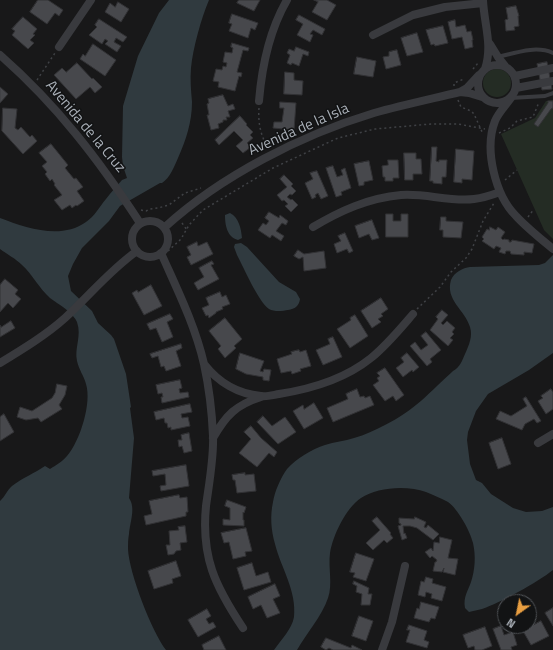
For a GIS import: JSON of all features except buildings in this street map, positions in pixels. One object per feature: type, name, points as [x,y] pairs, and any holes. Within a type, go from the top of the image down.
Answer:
[{"type":"street","points":[[59,47],[91,0]]},
{"type":"street","points":[[259,101],[261,77],[266,52],[277,20],[287,0]]},
{"type":"street","points":[[373,35],[413,15],[444,7],[483,1],[489,40],[492,49],[515,76],[516,88],[511,98],[495,120],[492,132],[492,162],[500,192],[506,204],[515,216],[553,249]]},
{"type":"street","points":[[489,40],[488,56],[477,85],[479,92],[493,110],[495,120]]},
{"type":"street","name":"Avenida de la Cruz","points":[[0,55],[33,86],[67,122],[114,184],[140,223]]},
{"type":"street","points":[[483,71],[495,65],[505,66]]},
{"type":"street","points":[[515,76],[553,68]]},
{"type":"street","name":"Avenida de la Isla","points":[[458,93],[467,88],[483,71]]},
{"type":"street","points":[[516,88],[553,81]]},
{"type":"street","name":"Avenida de la Isla","points":[[165,228],[185,209],[252,166],[341,124],[381,112],[458,93],[469,93],[484,98]]},
{"type":"street","points":[[484,98],[495,104],[506,102],[511,98]]},
{"type":"street","points":[[313,227],[336,213],[352,207],[401,195],[469,199],[500,192]]},
{"type":"street","points":[[145,221],[156,221],[165,228],[169,241],[162,255],[151,257],[146,256],[134,246],[132,236],[136,227],[140,223],[145,221]]},
{"type":"street","points":[[0,363],[42,336],[65,318],[119,264],[137,250]]},
{"type":"street","points":[[162,255],[182,301],[204,364],[214,438],[205,520],[207,549],[210,564],[221,592],[243,628]]},
{"type":"street","points":[[214,438],[221,425],[236,408],[247,401],[263,396],[294,392],[324,383],[356,369],[387,344],[413,314]]},
{"type":"street","points":[[204,364],[211,373],[228,385],[251,395],[263,396]]},
{"type":"street","points":[[538,443],[553,434]]},
{"type":"street","points":[[382,650],[392,622],[405,566]]},
{"type":"lane","points":[[498,57],[536,49],[543,49],[553,53]]},
{"type":"lane","points":[[511,98],[545,96],[553,93]]},
{"type":"path","points":[[33,86],[59,47]]},
{"type":"path","points":[[471,73],[479,59]]},
{"type":"path","points":[[465,79],[454,83],[458,93],[460,107],[471,111],[474,114],[482,129],[483,140]]},
{"type":"path","points":[[259,101],[258,119],[262,138],[272,156]]},
{"type":"path","points":[[162,255],[181,239],[189,225],[203,210],[272,168],[338,138],[375,129],[431,124],[458,124],[497,134],[510,128],[517,121],[533,117],[540,101]]},
{"type":"path","points":[[255,154],[267,147]]},
{"type":"path","points":[[130,208],[146,211],[150,208],[158,208],[169,205],[185,193],[206,185]]},
{"type":"path","points":[[413,314],[440,287],[451,272],[466,258],[472,249],[483,221],[494,203],[490,195]]},
{"type":"path","points":[[523,223],[534,208]]},
{"type":"shaded area","points":[[169,0],[209,0],[203,16],[192,60],[192,109],[190,124],[184,144],[170,175],[162,183],[120,206],[109,221],[82,248],[68,276],[71,291],[92,311],[98,323],[114,339],[126,374],[134,438],[129,498],[132,511],[128,542],[129,559],[142,602],[154,630],[166,650],[0,650],[0,501],[16,483],[45,466],[50,469],[67,456],[76,441],[84,422],[87,392],[85,381],[76,356],[79,332],[77,322],[68,311],[46,294],[22,265],[0,249],[0,218],[43,230],[66,230],[76,227],[92,217],[122,180],[127,178],[122,157],[123,106],[138,56],[159,13]]},
{"type":"shaded area","points":[[497,69],[507,73],[511,83],[507,93],[497,97],[487,93],[483,83],[487,73]]},
{"type":"shaded area","points":[[553,100],[553,239],[544,230],[501,134],[535,118],[546,101]]},
{"type":"shaded area","points":[[230,213],[236,218],[240,227],[242,238],[238,240],[231,236],[226,227],[225,215]]},
{"type":"shaded area","points":[[241,243],[247,247],[279,282],[296,292],[300,299],[299,304],[295,308],[284,311],[271,310],[260,299],[234,247],[235,244]]},
{"type":"shaded area","points":[[553,255],[553,353],[529,370],[488,394],[476,411],[468,432],[467,440],[470,464],[476,480],[482,483],[491,494],[513,508],[526,512],[542,511],[553,507],[553,570],[514,594],[497,594],[497,602],[490,606],[469,612],[465,608],[465,601],[475,563],[474,548],[469,533],[456,510],[448,502],[426,492],[410,488],[392,488],[375,491],[355,502],[345,515],[337,530],[330,553],[330,582],[328,598],[318,618],[297,650],[274,650],[289,630],[294,617],[291,589],[275,544],[271,523],[271,512],[275,494],[287,469],[300,458],[315,449],[328,444],[351,439],[395,420],[421,401],[459,366],[468,347],[471,334],[468,321],[453,299],[451,293],[451,280],[456,273],[462,269],[470,267],[539,265],[545,263]]}]
